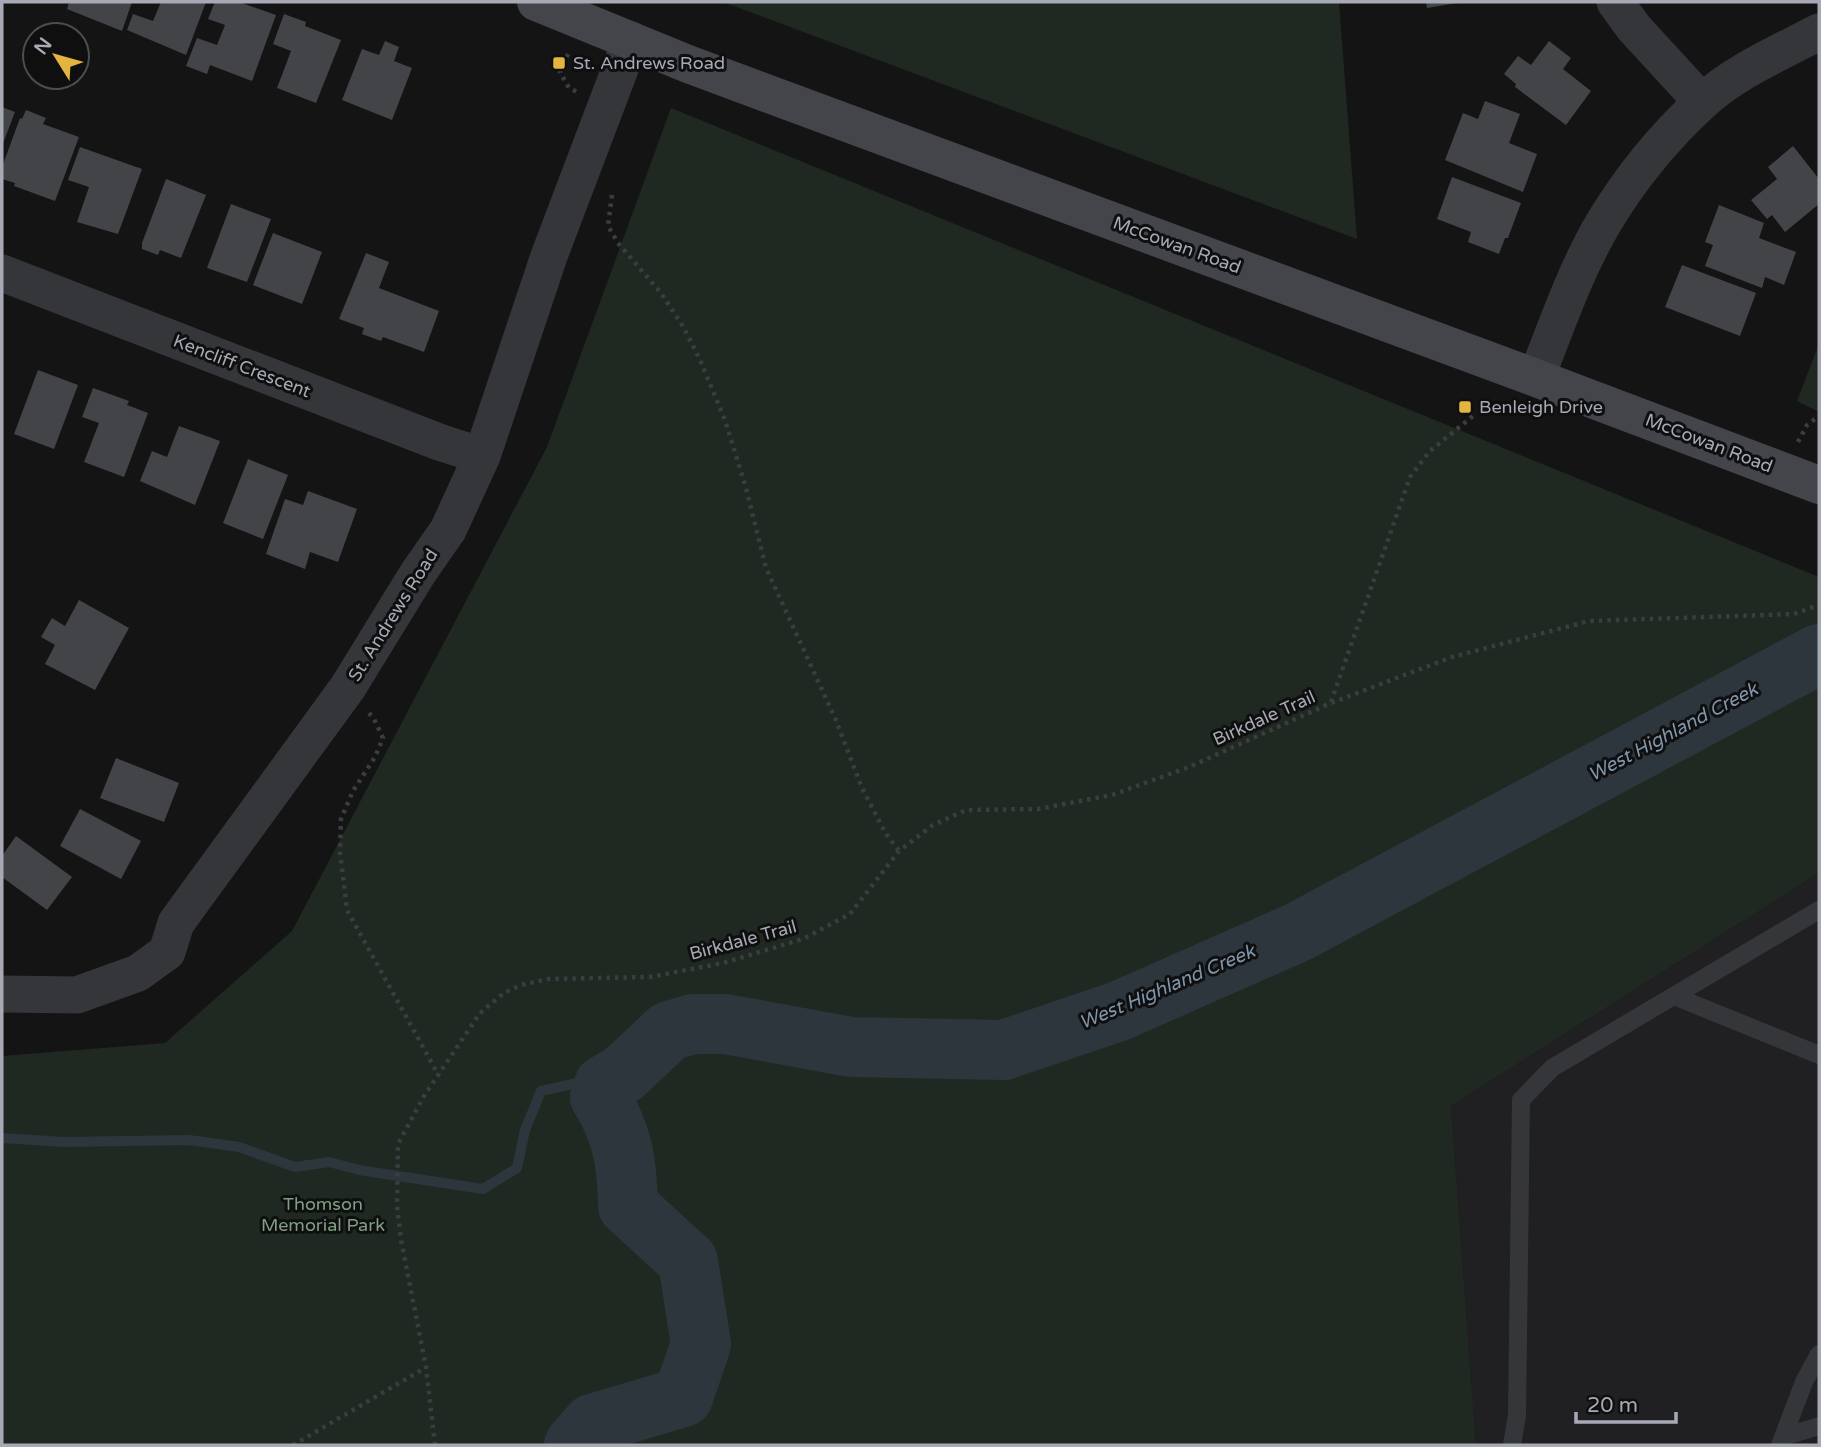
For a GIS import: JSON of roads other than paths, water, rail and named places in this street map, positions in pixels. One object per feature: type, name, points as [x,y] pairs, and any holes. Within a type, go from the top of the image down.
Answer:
[{"type":"main road","name":"McCowan Road","points":[[536,2],[701,69],[1819,485]]},
{"type":"street","points":[[1615,2],[1634,28],[1702,102]]},
{"type":"street","points":[[1536,378],[1576,279],[1604,222],[1650,156],[1702,102],[1751,68],[1819,32]]},
{"type":"street","name":"St. Andrews Road","points":[[2,994],[77,995],[138,973],[167,952],[176,923],[348,687],[418,573],[448,530],[482,456],[549,256],[631,40]]},
{"type":"street","name":"Kencliff Crescent","points":[[2,273],[439,442],[482,456]]},
{"type":"lane","points":[[1512,1445],[1517,1415],[1521,1100],[1552,1068],[1819,910]]},
{"type":"lane","points":[[1674,996],[1819,1055]]},
{"type":"lane","points":[[1782,1441],[1804,1382],[1819,1354]]},
{"type":"lane","points":[[1782,1441],[1819,1426]]},
{"type":"waterway","name":"West Highland Creek","points":[[574,1445],[592,1424],[683,1397],[701,1344],[688,1261],[628,1206],[619,1136],[600,1097],[604,1085],[623,1074],[669,1031],[693,1024],[725,1024],[851,1047],[1004,1050],[1119,1011],[1298,932],[1819,654]]},
{"type":"waterway","points":[[2,1138],[64,1142],[189,1140],[239,1147],[295,1167],[329,1162],[359,1170],[483,1189],[517,1168],[525,1130],[541,1091],[573,1084],[604,1085]]},
{"type":"place","name":"St. Andrews Road","points":[[559,63]]},
{"type":"place","name":"Benleigh Drive","points":[[1465,407]]},
{"type":"park label","name":"Thomson Memorial Park","points":[[323,1214]]}]
